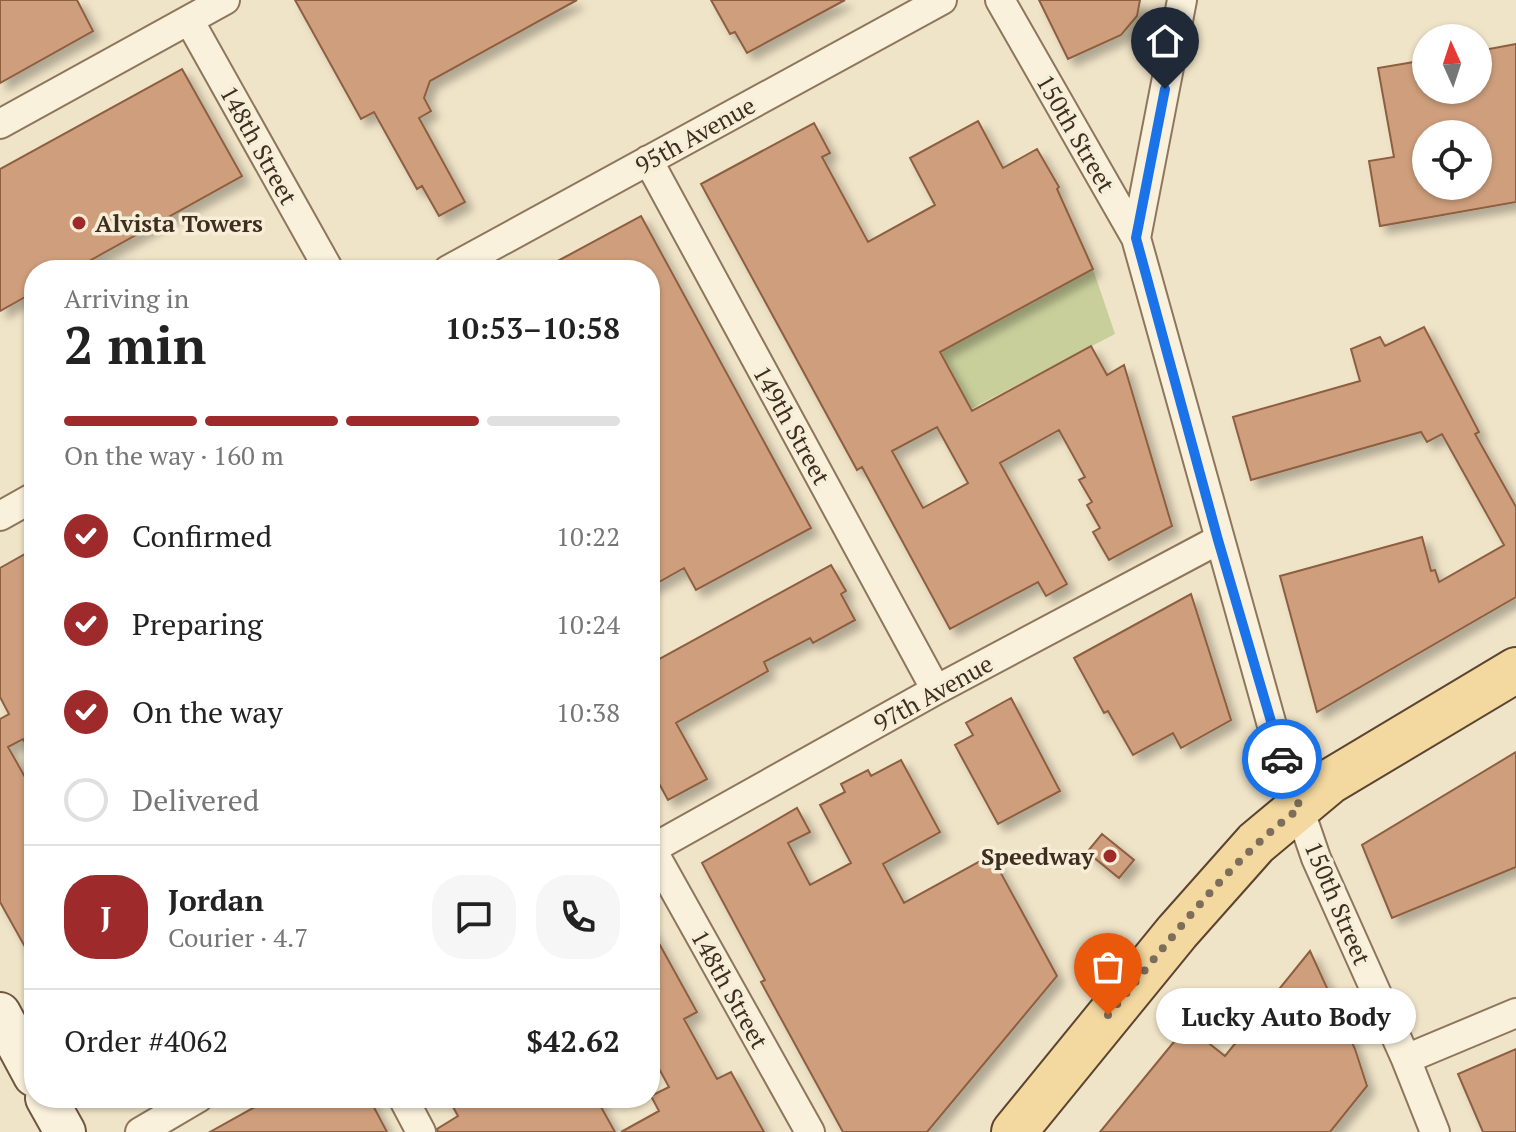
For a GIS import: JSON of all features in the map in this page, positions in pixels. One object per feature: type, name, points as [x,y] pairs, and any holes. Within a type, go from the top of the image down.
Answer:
[{"type":"main road","points":[[1014,1132],[1177,932],[1256,843],[1329,782],[1516,670]]},
{"type":"main road","points":[[0,1013],[24,1057]]},
{"type":"main road","points":[[52,1108],[65,1132]]},
{"type":"street","points":[[0,124],[225,0]]},
{"type":"street","name":"95th Avenue","points":[[466,260],[942,0]]},
{"type":"street","name":"150th Street","points":[[1000,0],[1136,238],[1278,747],[1316,858],[1406,1059],[1435,1132]]},
{"type":"street","points":[[1136,238],[1182,0]]},
{"type":"street","name":"148th Street","points":[[189,20],[323,260]]},
{"type":"street","name":"149th Street","points":[[648,160],[936,690]]},
{"type":"street","points":[[0,516],[24,503]]},
{"type":"street","name":"97th Avenue","points":[[660,843],[936,690],[1218,540]]},
{"type":"street","name":"148th Street","points":[[660,864],[810,1132]]},
{"type":"street","points":[[1406,1059],[1516,1013]]},
{"type":"street","points":[[140,1132],[181,1108]]},
{"type":"street","points":[[408,1108],[421,1132]]},
{"type":"green space","points":[[1093,269],[1115,334],[971,409],[940,352]]},
{"type":"building","points":[[0,0],[77,0],[93,31],[0,83]]},
{"type":"building","points":[[295,0],[577,0],[430,81],[424,98],[431,111],[419,118],[465,202],[439,216],[422,186],[417,189],[374,112],[361,119]]},
{"type":"building","points":[[711,0],[845,0],[747,53],[735,32],[730,34]]},
{"type":"building","points":[[1039,0],[1140,0],[1137,16],[1121,35],[1068,59]]},
{"type":"building","points":[[1516,44],[1516,202],[1380,226],[1369,161],[1394,157],[1378,68],[1412,62],[1412,104],[1492,104],[1492,48]]},
{"type":"building","name":"Alvista Towers","points":[[182,69],[242,176],[91,260],[24,260],[24,298],[0,311],[0,169]]},
{"type":"building","points":[[978,121],[1003,168],[1037,149],[1059,187],[1057,189],[1093,269],[940,352],[972,411],[1091,346],[1107,375],[1124,365],[1172,526],[1109,560],[1093,532],[1100,528],[1087,505],[1092,502],[1079,480],[1085,477],[1059,430],[1000,463],[1067,584],[1046,596],[1038,582],[950,629],[862,467],[857,470],[701,184],[814,123],[830,153],[822,157],[868,242],[935,205],[910,158]],"holes":[[[937,427],[968,483],[923,508],[892,451]]]},
{"type":"building","points":[[641,216],[811,528],[696,590],[684,568],[660,581],[660,260],[560,260]]},
{"type":"building","points":[[1424,327],[1479,432],[1475,434],[1516,507],[1516,597],[1317,712],[1280,576],[1422,537],[1431,571],[1435,570],[1439,582],[1504,545],[1442,434],[1427,442],[1421,432],[1251,480],[1233,417],[1360,381],[1351,349],[1380,337],[1385,346]]},
{"type":"building","points":[[24,555],[24,741],[8,747],[24,775],[24,945],[0,902],[0,719],[9,714],[0,697],[0,568]]},
{"type":"building","points":[[831,565],[846,591],[841,594],[855,620],[813,643],[810,638],[764,662],[768,671],[676,723],[707,779],[668,800],[660,785],[660,659]]},
{"type":"building","points":[[1191,594],[1231,720],[1181,748],[1173,733],[1133,755],[1108,711],[1104,713],[1074,658]]},
{"type":"building","points":[[1011,698],[1060,791],[998,824],[955,745],[973,735],[966,723]]},
{"type":"building","points":[[1516,752],[1516,867],[1392,918],[1362,845]]},
{"type":"building","points":[[901,760],[940,832],[883,864],[904,903],[991,855],[1057,976],[927,1132],[843,1132],[761,982],[765,980],[702,863],[797,808],[810,832],[788,843],[810,885],[851,863],[820,805],[845,792],[841,784],[868,770],[871,776]]},
{"type":"building","name":"Speedway","points":[[1102,834],[1134,860],[1119,878],[1087,852]]},
{"type":"building","points":[[660,945],[697,1012],[684,1019],[717,1079],[731,1072],[764,1132],[621,1132],[659,1111],[660,1092],[669,1087],[660,1070]]},
{"type":"building","points":[[1310,951],[1355,1049],[1367,1086],[1330,1132],[1100,1132],[1187,1026],[1225,1056]]},
{"type":"building","points":[[1516,1049],[1516,1132],[1483,1132],[1458,1074]]},
{"type":"building","points":[[253,1108],[374,1108],[387,1132],[210,1132]]},
{"type":"building","points":[[454,1108],[602,1108],[615,1132],[438,1132],[437,1129],[458,1116]]},
{"type":"way so far","points":[[1108,1015],[1256,843],[1300,808],[1282,759]]},
{"type":"place","name":"Alvista Towers","points":[[79,223]]},
{"type":"place","name":"Speedway","points":[[1110,856]]},
{"type":"place","name":"Lucky Auto Body","points":[[1108,1015]]},
{"type":"route","points":[[1165,89],[1136,238],[1218,540],[1282,759]]}]
